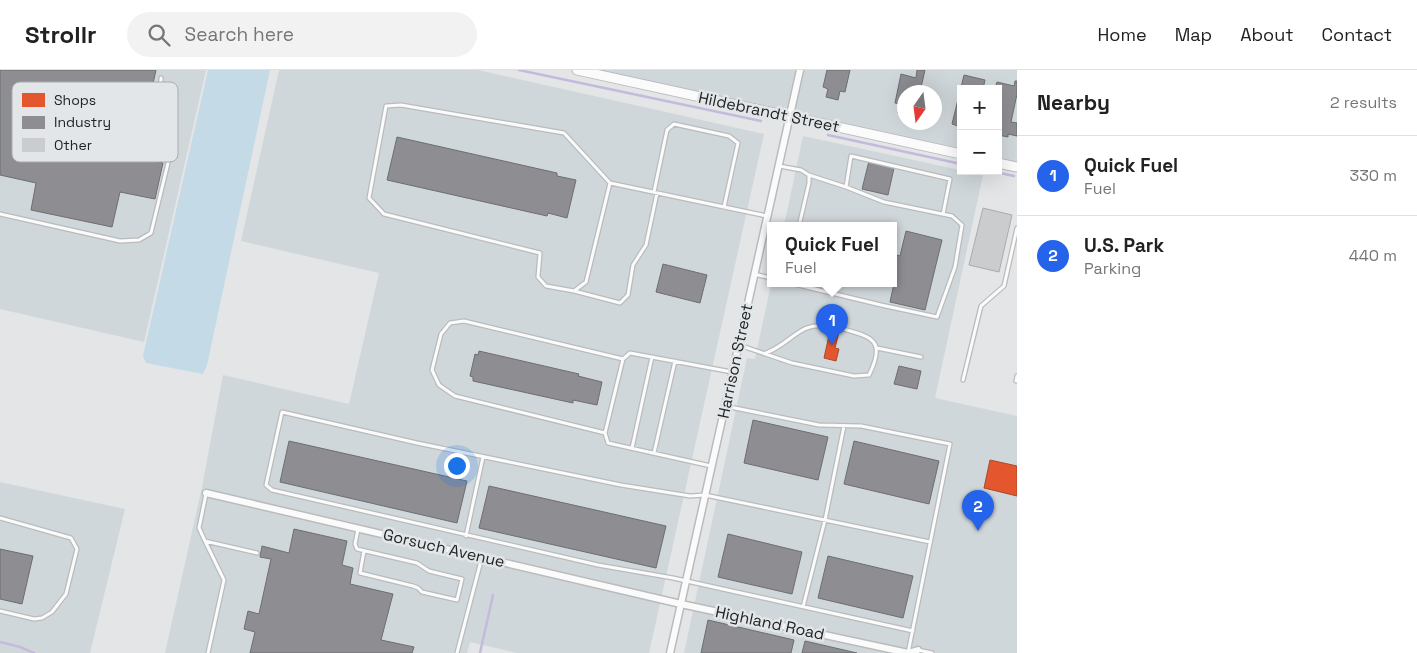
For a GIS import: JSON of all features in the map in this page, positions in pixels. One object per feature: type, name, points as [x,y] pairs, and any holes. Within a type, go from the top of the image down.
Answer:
[{"type":"street","name":"Hildebrandt Street","points":[[577,70],[957,153]]},
{"type":"street","name":"Harrison Street","points":[[670,653],[788,116],[800,70]]},
{"type":"street","points":[[1002,164],[1017,167]]},
{"type":"street","name":"Gorsuch Avenue","points":[[206,493],[681,604]]},
{"type":"street","name":"Highland Road","points":[[681,604],[908,653],[918,651]]},
{"type":"lane","points":[[161,78],[161,82]]},
{"type":"lane","points":[[724,207],[738,143],[729,136],[674,124],[667,130],[656,192],[646,244],[633,265],[628,295],[620,302],[546,286],[538,277],[540,253],[384,214],[369,198],[386,106],[401,104],[564,133],[610,183],[656,192],[724,207],[767,216]]},
{"type":"lane","points":[[846,187],[851,156],[950,179],[943,214]]},
{"type":"lane","points":[[0,214],[120,241],[139,240],[151,233],[168,162]]},
{"type":"lane","points":[[778,166],[801,170],[884,202],[952,216],[962,225],[955,268],[938,317],[806,287]]},
{"type":"lane","points":[[799,222],[809,183],[809,174]]},
{"type":"lane","points":[[574,292],[586,282],[610,183]]},
{"type":"lane","points":[[963,380],[981,306],[1004,286],[1017,228]]},
{"type":"lane","points":[[754,274],[767,277]]},
{"type":"lane","points":[[604,433],[455,396],[439,385],[432,370],[441,334],[450,323],[464,321],[623,359]]},
{"type":"lane","points":[[765,353],[778,348],[805,327],[818,324],[831,327]]},
{"type":"lane","points":[[738,345],[792,363],[863,376],[869,375],[876,357],[877,348],[873,340],[862,334],[840,328]]},
{"type":"lane","points":[[877,348],[921,357]]},
{"type":"lane","points":[[712,466],[608,443],[604,433],[623,359],[630,353],[732,372]]},
{"type":"lane","points":[[632,448],[652,357]]},
{"type":"lane","points":[[654,453],[675,362]]},
{"type":"lane","points":[[1016,381],[1017,376]]},
{"type":"lane","points":[[725,406],[820,424],[861,426],[950,444],[908,653]]},
{"type":"lane","points":[[913,631],[686,581],[598,565],[466,536],[272,490],[266,485],[269,467],[282,412],[417,443],[621,485],[690,496],[705,495],[930,542]]},
{"type":"lane","points":[[803,607],[825,520],[844,426]]},
{"type":"lane","points":[[466,536],[483,457]]},
{"type":"lane","points":[[206,493],[199,528],[224,580],[208,653]]},
{"type":"lane","points":[[0,518],[70,538],[77,548],[66,594],[52,612],[42,618],[34,619],[0,611]]},
{"type":"lane","points":[[358,528],[355,547],[357,549],[417,563],[429,571],[462,579],[457,600],[422,592],[413,586],[360,573],[364,551]]},
{"type":"lane","points":[[205,541],[257,553]]},
{"type":"lane","points":[[457,653],[482,557]]},
{"type":"lane","points":[[918,651],[932,653]]},
{"type":"shaded area","points":[[0,70],[206,70],[144,342],[0,309]]},
{"type":"shaded area","points":[[208,70],[270,70],[207,365],[203,374],[146,363],[143,356]]},
{"type":"shaded area","points":[[279,70],[478,70],[764,134],[649,653],[517,653],[470,642],[467,653],[165,653],[202,487],[223,375],[349,404],[379,273],[241,241]]},
{"type":"shaded area","points":[[596,70],[1017,70],[1017,162],[1002,159],[1002,85],[957,85],[957,149]]},
{"type":"shaded area","points":[[803,136],[957,169],[957,175],[983,175],[935,398],[1017,416],[1017,653],[684,653],[747,358],[755,359],[770,287],[897,287],[897,222],[785,222]]},
{"type":"shaded area","points":[[0,482],[125,509],[90,653],[0,653]]},
{"type":"building: Shops","points":[[832,322],[841,324],[835,348],[839,349],[836,361],[824,358]]},
{"type":"building: Shops","points":[[990,460],[1017,466],[1017,496],[984,488]]},
{"type":"building: Industry","points":[[0,70],[156,70],[153,82],[12,82],[12,162],[163,163],[155,199],[120,192],[112,227],[31,210],[36,183],[0,175]]},
{"type":"building: Industry","points":[[827,70],[850,70],[845,92],[840,91],[838,100],[826,97],[828,89],[823,87]]},
{"type":"building: Industry","points":[[917,70],[925,70],[922,85],[899,85],[901,74],[916,78]]},
{"type":"building: Industry","points":[[964,75],[985,80],[984,85],[962,85]]},
{"type":"building: Industry","points":[[1015,81],[1017,81],[1017,94],[1011,122],[1017,123],[1017,136],[1008,134],[1008,137],[1002,136],[1002,85],[996,85],[997,82],[1014,86]]},
{"type":"building: Industry","points":[[957,104],[957,126],[952,124]]},
{"type":"building: Industry","points":[[397,137],[557,173],[557,176],[576,180],[567,218],[548,213],[547,216],[387,180]]},
{"type":"building: Industry","points":[[869,161],[894,168],[888,195],[862,189]]},
{"type":"building: Industry","points":[[906,231],[942,240],[925,310],[890,302],[893,287],[897,287],[897,255],[900,256]]},
{"type":"building: Industry","points":[[663,264],[707,275],[700,303],[656,292]]},
{"type":"building: Industry","points":[[479,351],[579,374],[578,376],[602,382],[597,405],[573,400],[573,403],[473,381],[473,377],[470,376],[475,354],[478,355]]},
{"type":"building: Industry","points":[[899,366],[921,371],[917,389],[894,384]]},
{"type":"building: Industry","points":[[753,420],[828,437],[818,480],[744,463]]},
{"type":"building: Industry","points":[[289,441],[467,481],[457,523],[280,482]]},
{"type":"building: Industry","points":[[854,441],[939,461],[929,504],[844,484]]},
{"type":"building: Industry","points":[[489,486],[666,526],[656,568],[479,528]]},
{"type":"building: Industry","points":[[294,529],[347,541],[342,565],[353,568],[350,584],[393,594],[381,640],[414,647],[412,653],[250,653],[255,632],[244,629],[248,611],[259,614],[271,559],[260,557],[262,546],[289,553]]},
{"type":"building: Industry","points":[[728,534],[802,552],[792,594],[718,577]]},
{"type":"building: Industry","points":[[0,549],[33,556],[22,604],[0,599]]},
{"type":"building: Industry","points":[[828,556],[913,576],[903,618],[818,598]]},
{"type":"building: Industry","points":[[708,620],[794,640],[791,653],[701,653]]},
{"type":"building: Industry","points":[[805,641],[857,653],[802,653]]},
{"type":"building: Other","points":[[983,208],[1012,215],[999,272],[969,265]]},
{"type":"waterway","points":[[519,70],[761,121]]},
{"type":"waterway","points":[[828,135],[957,163]]},
{"type":"waterway","points":[[1002,173],[1014,176]]},
{"type":"waterway","points":[[480,653],[493,595]]},
{"type":"waterway","points":[[0,642],[34,653]]},
{"type":"place","name":"Quick Fuel","points":[[832,345]]},
{"type":"place","name":"U.S. Park","points":[[978,531]]}]
